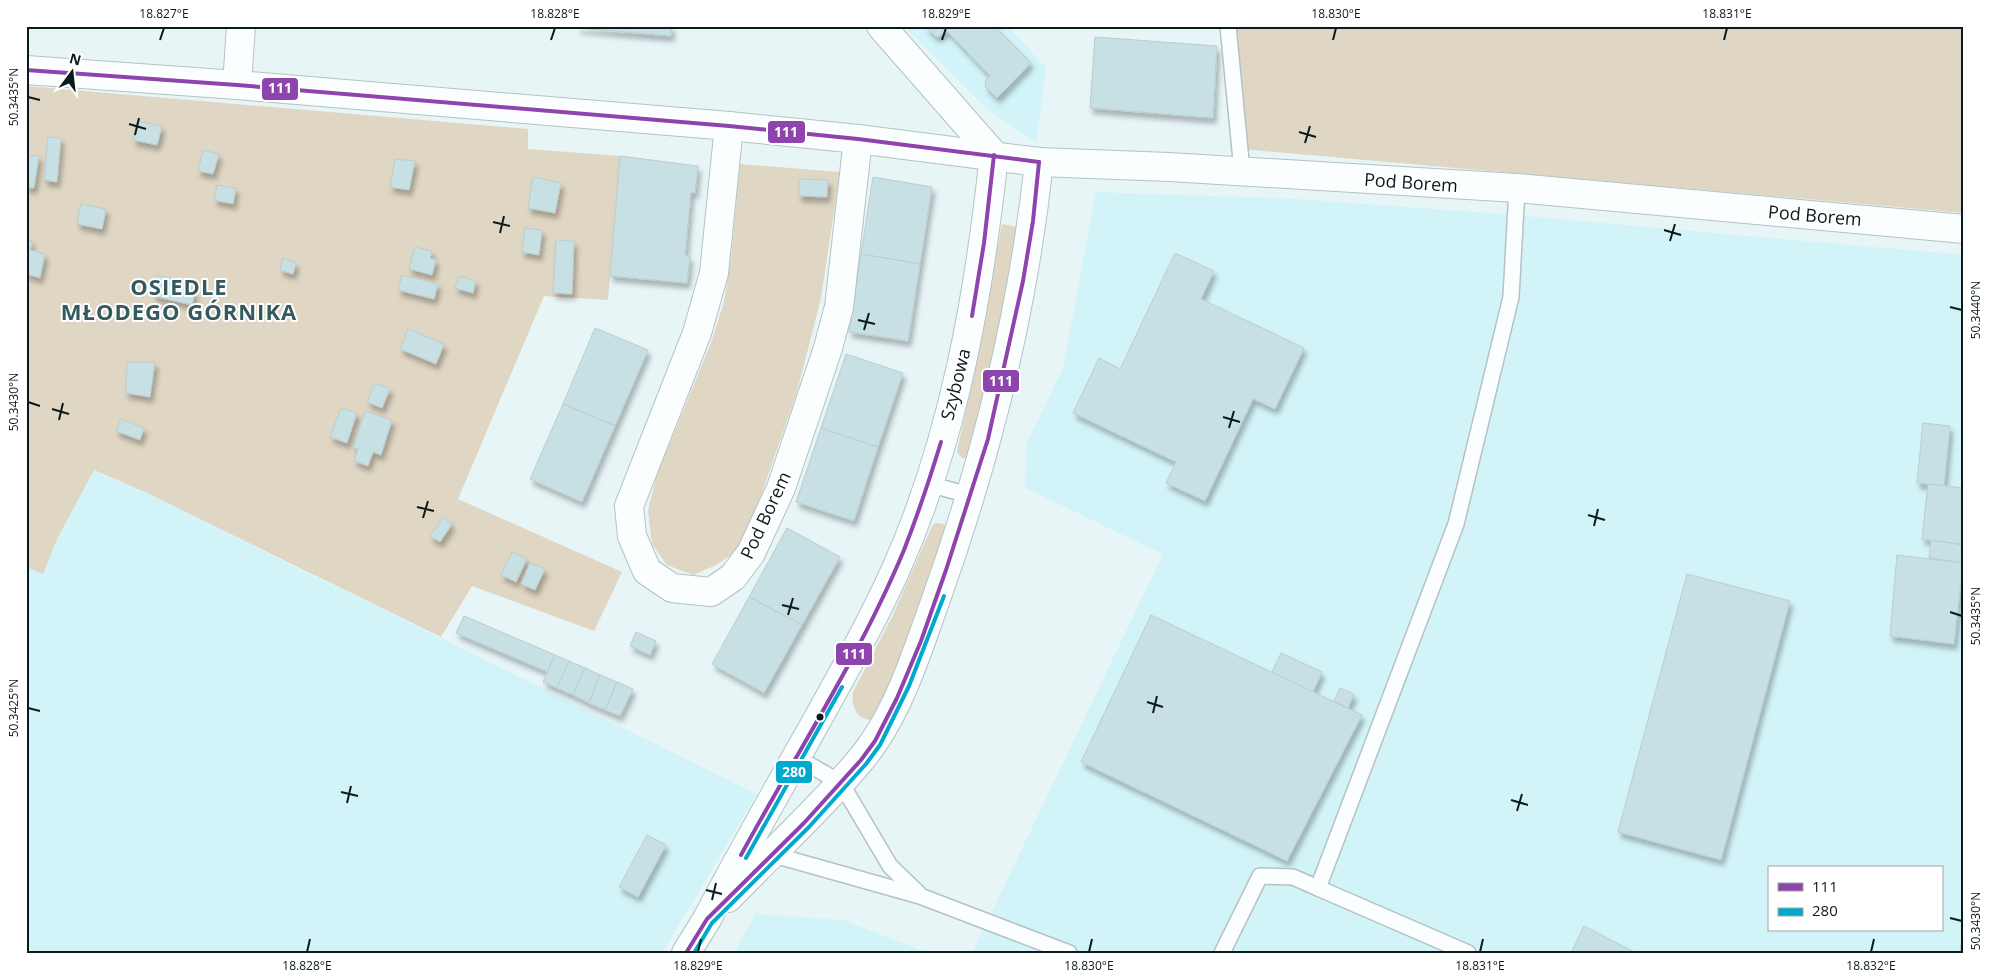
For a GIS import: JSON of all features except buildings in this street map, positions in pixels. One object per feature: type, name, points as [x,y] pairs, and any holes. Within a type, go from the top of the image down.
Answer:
[{"type":"street","points":[[237,85],[241,26]]},
{"type":"street","points":[[881,26],[994,155]]},
{"type":"street","name":"Pod Borem","points":[[26,70],[237,85],[729,126],[858,139],[1039,162],[1242,171],[1517,188],[1964,229]]},
{"type":"street","name":"Pod Borem","points":[[729,126],[714,272],[697,333],[629,506],[632,536],[648,571],[672,588],[711,592],[733,578],[751,553],[781,488],[828,348],[839,307],[858,139]]},
{"type":"street","name":"Szybowa","points":[[686,953],[707,919],[759,850],[796,757],[871,622],[897,567],[928,484],[956,386],[972,314],[986,228],[994,155]]},
{"type":"street","name":"Szybowa","points":[[759,850],[804,823],[875,741],[897,698],[921,641],[988,439],[1023,281],[1033,221],[1039,162]]},
{"type":"lane","points":[[1228,26],[1242,171]]},
{"type":"lane","points":[[1318,888],[1456,524],[1511,297],[1517,188]]},
{"type":"lane","points":[[928,484],[970,496]]},
{"type":"lane","points":[[796,757],[840,783],[890,866],[920,896]]},
{"type":"lane","points":[[759,850],[831,869],[920,896],[1069,953]]},
{"type":"lane","points":[[1222,953],[1260,876],[1293,877],[1468,953]]},
{"type":"shaded area","points":[[904,26],[1008,26],[1046,68],[1036,143],[990,111]]},
{"type":"shaded area","points":[[1228,26],[1964,26],[1964,213],[1241,149]]},
{"type":"shaded area","points":[[26,86],[528,129],[528,149],[620,156],[608,300],[544,296],[458,499],[622,572],[594,631],[472,586],[441,637],[147,493],[94,470],[57,539],[43,574],[26,567]]},
{"type":"shaded area","points":[[740,164],[840,172],[821,298],[797,392],[751,524],[734,553],[716,565],[693,575],[667,565],[652,544],[648,511],[656,477],[711,343],[724,302],[731,259]]},
{"type":"shaded area","points":[[1096,192],[1298,199],[1502,214],[1964,255],[1964,953],[972,953],[1163,554],[1025,488],[1026,445],[1063,368]]},
{"type":"shaded area","points":[[1002,224],[1017,227],[992,374],[967,459],[962,458],[957,452]]},
{"type":"shaded area","points":[[93,470],[146,493],[757,794],[662,953],[26,953],[26,567],[43,574],[57,539]]},
{"type":"shaded area","points":[[935,523],[944,524],[948,530],[889,696],[873,720],[867,720],[859,715],[854,707],[853,692],[893,615]]},
{"type":"shaded area","points":[[755,914],[843,920],[929,953],[734,953]]},
{"type":"transit line","name":"111","points":[[26,70],[237,85],[729,126],[858,139],[1039,162]]},
{"type":"transit line","name":"111","points":[[972,316],[984,243],[994,155]]},
{"type":"transit line","name":"111","points":[[686,953],[707,919],[804,823],[861,760],[875,741],[897,698],[921,641],[946,570],[988,439],[1023,281],[1033,221],[1039,162]]},
{"type":"transit line","name":"111","points":[[741,855],[848,666],[887,589],[914,523],[941,442]]},
{"type":"transit line","name":"280","points":[[694,953],[712,923],[809,827],[866,764],[880,745],[909,686],[944,596]]},
{"type":"transit line","name":"280","points":[[746,858],[842,687]]},
{"type":"district","name":"OSIEDLE MŁODEGO GÓRNIKA","points":[[179,298]]}]
